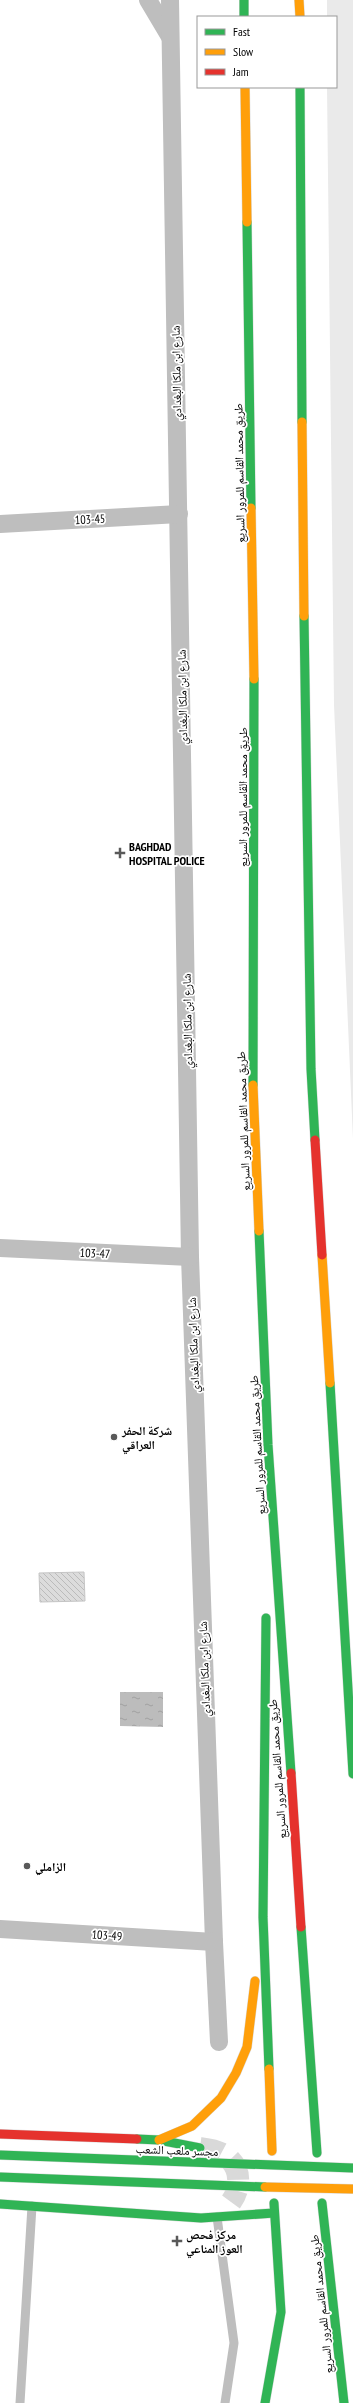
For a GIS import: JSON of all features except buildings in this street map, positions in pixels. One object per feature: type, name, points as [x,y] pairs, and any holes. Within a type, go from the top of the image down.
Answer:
[{"type":"main road","points":[[244,0],[244,16]]},
{"type":"main road","points":[[300,0],[300,16]]},
{"type":"main road","name":"طريق محمد القاسم للمرور السريع","points":[[245,88],[254,685],[252,1070],[268,1445],[317,2153]]},
{"type":"main road","points":[[300,88],[304,682],[311,1069],[353,1774]]},
{"type":"main road","points":[[334,1437],[350,1554]]},
{"type":"main road","points":[[266,1565],[268,1445]]},
{"type":"main road","points":[[266,1605],[264,1917],[272,2151]]},
{"type":"main road","points":[[159,2140],[192,2126],[221,2098],[236,2073],[247,2047],[264,1917]]},
{"type":"main road","points":[[0,2134],[159,2140],[200,2148]]},
{"type":"main road","name":"مجسر ملعب الشعب","points":[[0,2155],[353,2168]]},
{"type":"main road","points":[[0,2177],[94,2182],[353,2189]]},
{"type":"main road","points":[[266,2403],[281,2312],[274,2203]]},
{"type":"main road","name":"طريق محمد القاسم للمرور السريع","points":[[322,2203],[344,2403]]},
{"type":"main road","points":[[0,2204],[32,2205],[201,2218],[274,2213]]},
{"type":"main road","points":[[201,2218],[225,2207]]},
{"type":"street","points":[[148,0],[170,37]]},
{"type":"street","name":"شارع ابن ملكا البغدادي","points":[[170,0],[190,1257],[214,1942],[219,2042]]},
{"type":"street","name":"103-45","points":[[0,524],[179,514]]},
{"type":"street","name":"103-47","points":[[0,1248],[190,1257]]},
{"type":"street","name":"103-49","points":[[0,1929],[214,1942]]},
{"type":"lane","points":[[20,2403],[32,2205]]},
{"type":"lane","points":[[217,2217],[234,2343],[225,2403]]},
{"type":"shaded area","points":[[327,0],[353,0],[353,1139],[334,705],[327,88],[337,88],[337,16],[327,16]]},
{"type":"water","points":[[120,1692],[163,1692],[163,1727],[120,1726]]},
{"type":"tunnel","points":[[200,2148],[221,2153],[230,2159],[234,2164],[237,2170],[238,2183],[235,2196],[231,2202]]},
{"type":"traffic: fast","points":[[244,0],[244,16]]},
{"type":"traffic: fast","points":[[300,88],[302,422]]},
{"type":"traffic: fast","points":[[247,222],[251,508]]},
{"type":"traffic: fast","points":[[304,616],[311,1069],[315,1140]]},
{"type":"traffic: fast","points":[[253,1085],[254,679]]},
{"type":"traffic: fast","points":[[259,1231],[268,1445],[291,1773]]},
{"type":"traffic: fast","points":[[330,1383],[353,1774]]},
{"type":"traffic: fast","points":[[266,1618],[263,1917],[269,2069]]},
{"type":"traffic: fast","points":[[301,1927],[317,2153]]},
{"type":"traffic: fast","points":[[137,2139],[159,2140],[200,2148]]},
{"type":"traffic: fast","points":[[0,2155],[353,2168]]},
{"type":"traffic: fast","points":[[0,2177],[265,2187]]},
{"type":"traffic: fast","points":[[265,2403],[281,2312],[274,2203]]},
{"type":"traffic: fast","points":[[322,2203],[344,2403]]},
{"type":"traffic: fast","points":[[0,2204],[201,2218],[274,2213]]},
{"type":"traffic: slow","points":[[299,0],[300,16]]},
{"type":"traffic: slow","points":[[245,88],[247,222]]},
{"type":"traffic: slow","points":[[302,422],[304,616]]},
{"type":"traffic: slow","points":[[251,508],[254,679]]},
{"type":"traffic: slow","points":[[253,1085],[259,1231]]},
{"type":"traffic: slow","points":[[322,1255],[330,1383]]},
{"type":"traffic: slow","points":[[159,2140],[192,2126],[221,2098],[236,2073],[247,2047],[255,1981]]},
{"type":"traffic: slow","points":[[269,2069],[272,2151]]},
{"type":"traffic: slow","points":[[265,2187],[353,2189]]},
{"type":"traffic: jam","points":[[315,1140],[322,1255]]},
{"type":"traffic: jam","points":[[291,1773],[301,1927]]},
{"type":"traffic: jam","points":[[0,2134],[137,2139]]},
{"type":"place","name":"BAGHDAD HOSPITAL POLICE","points":[[120,853]]},
{"type":"place","name":"شركة الحفر العراقي","points":[[114,1437]]},
{"type":"place","name":"الزاملي","points":[[27,1866]]},
{"type":"place","name":"مركز فحص العوز المناعي","points":[[177,2241]]}]
